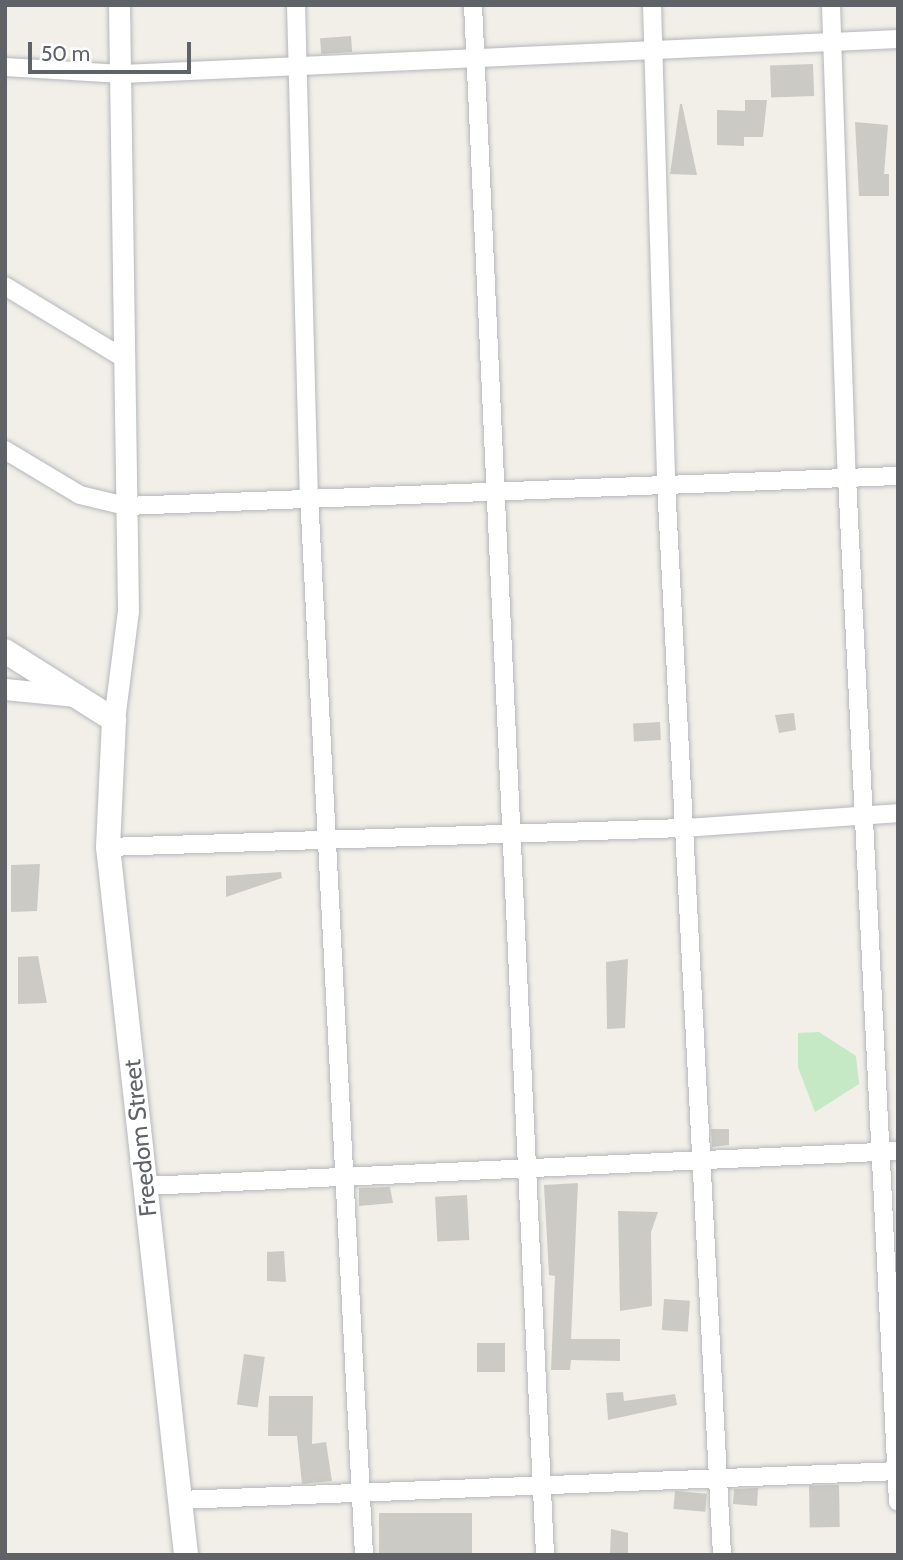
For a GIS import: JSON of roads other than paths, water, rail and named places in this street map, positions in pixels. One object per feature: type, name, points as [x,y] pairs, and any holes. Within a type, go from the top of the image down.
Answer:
[{"type":"main road","points":[[5,651],[114,720]]},
{"type":"main road","name":"Freedom Street","points":[[114,720],[108,847],[186,1555]]},
{"type":"street","points":[[114,720],[128,611],[122,357],[122,75],[119,5]]},
{"type":"street","points":[[296,5],[309,495],[346,1174],[363,1555]]},
{"type":"street","points":[[473,5],[512,836],[523,1168],[545,1555]]},
{"type":"street","points":[[652,5],[666,483],[722,1555]]},
{"type":"street","points":[[831,5],[847,478],[889,1152],[898,1502]]},
{"type":"street","points":[[5,67],[122,75],[477,62],[898,39]]},
{"type":"street","points":[[5,286],[122,357]]},
{"type":"street","points":[[5,450],[80,495],[126,506],[309,495],[898,476]]},
{"type":"street","points":[[5,689],[77,696]]},
{"type":"street","points":[[108,847],[512,836],[685,828],[898,813]]},
{"type":"street","points":[[146,1186],[346,1174],[700,1163],[889,1152]]},
{"type":"street","points":[[180,1500],[897,1471]]}]
